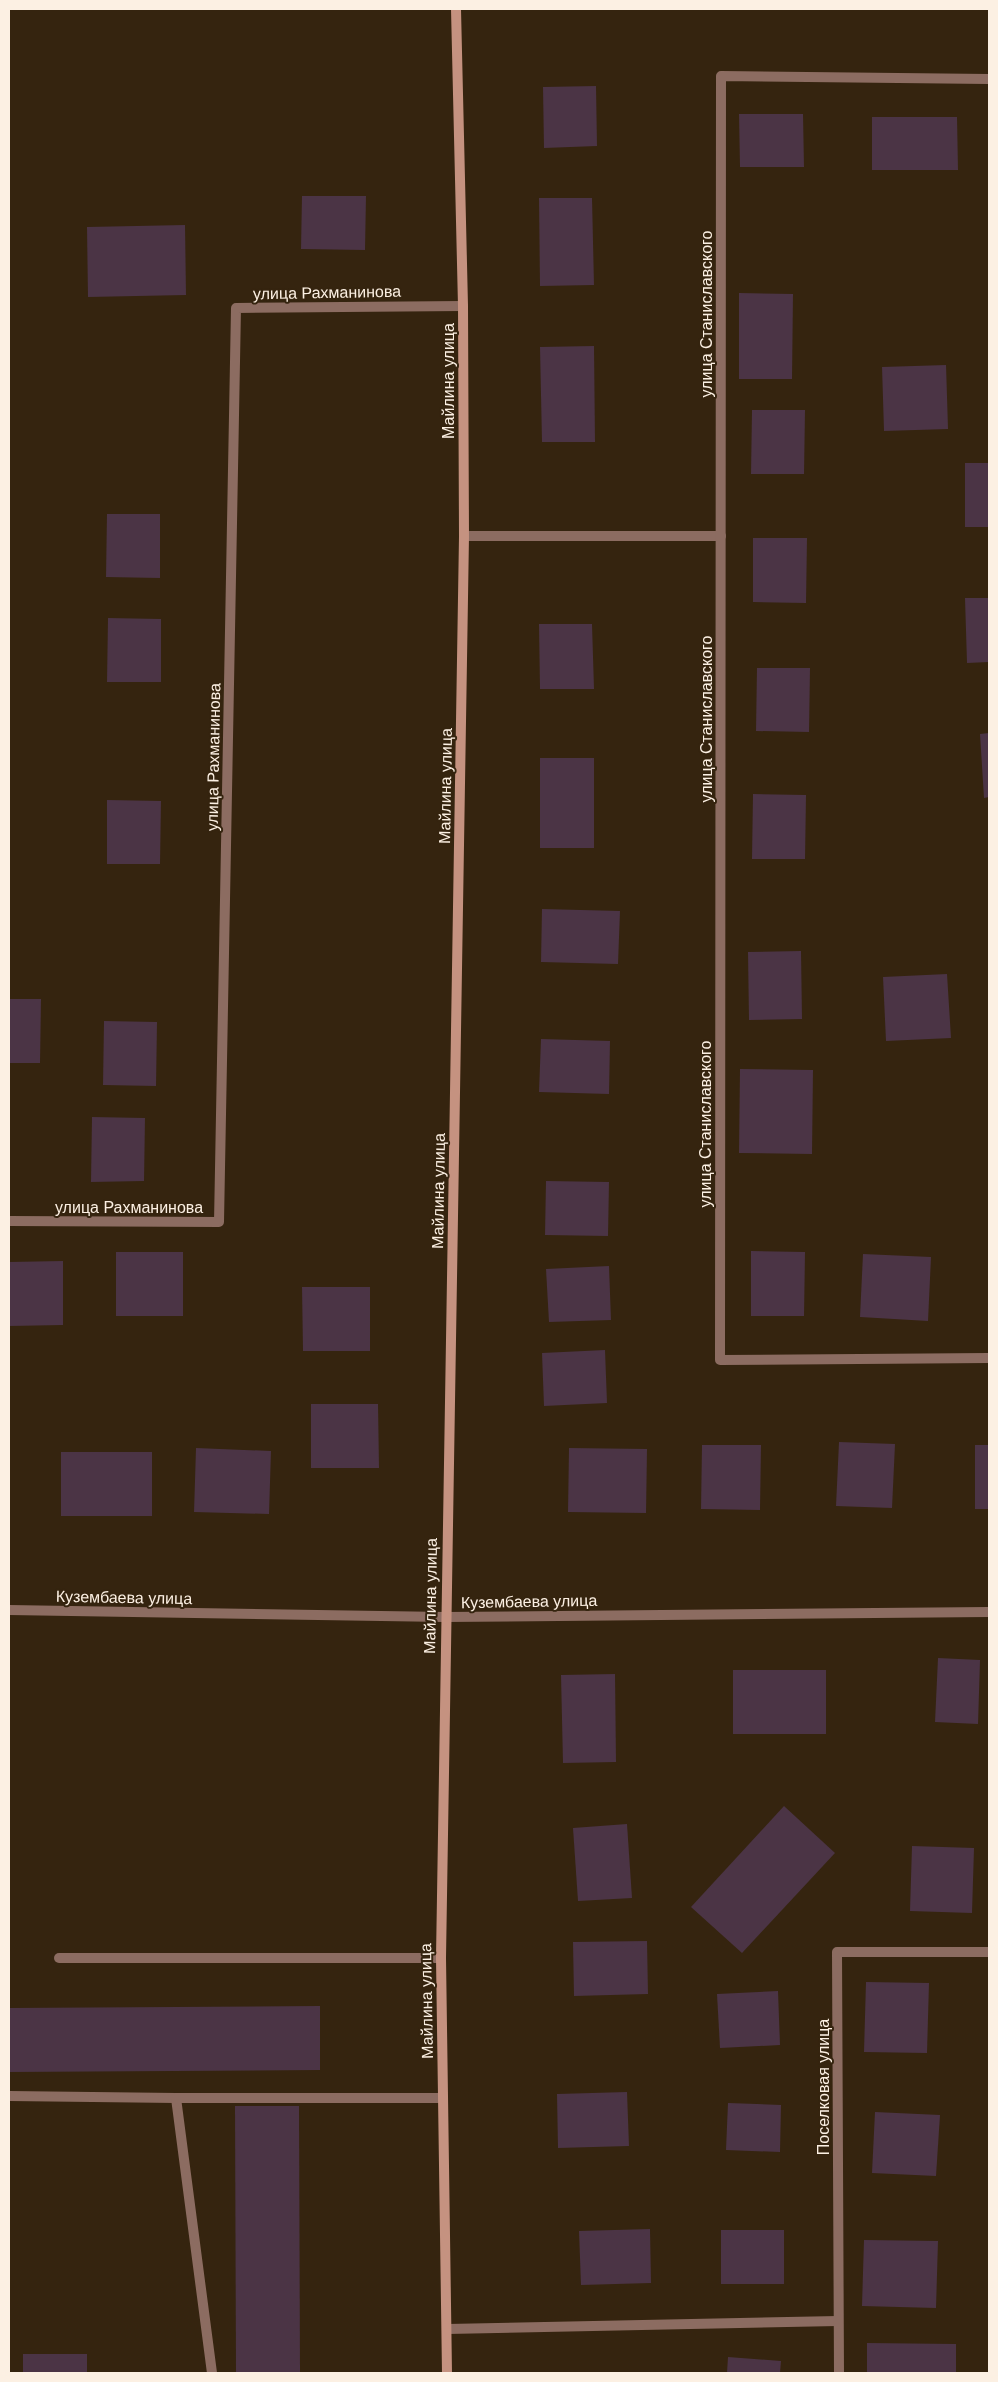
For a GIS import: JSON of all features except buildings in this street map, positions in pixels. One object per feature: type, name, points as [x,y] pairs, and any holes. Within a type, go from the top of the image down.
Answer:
[{"type":"main road","name":"Майлина улица","points":[[447,2373],[441,1958],[445,1617],[464,536],[463,306],[456,9]]},
{"type":"street","name":"улица Станиславского","points":[[989,79],[721,76],[720,1360],[989,1358]]},
{"type":"street","name":"улица Рахманинова","points":[[9,1221],[219,1222],[236,308],[463,306]]},
{"type":"street","points":[[464,536],[721,536]]},
{"type":"street","name":"Кузембаева улица","points":[[9,1610],[445,1617],[989,1612]]},
{"type":"street","name":"Поселковая улица","points":[[838,2373],[837,1952],[989,1952]]},
{"type":"street","points":[[59,1958],[441,1958]]},
{"type":"street","points":[[9,2096],[442,2098]]},
{"type":"street","points":[[176,2098],[212,2373]]},
{"type":"street","points":[[447,2329],[838,2321]]}]
